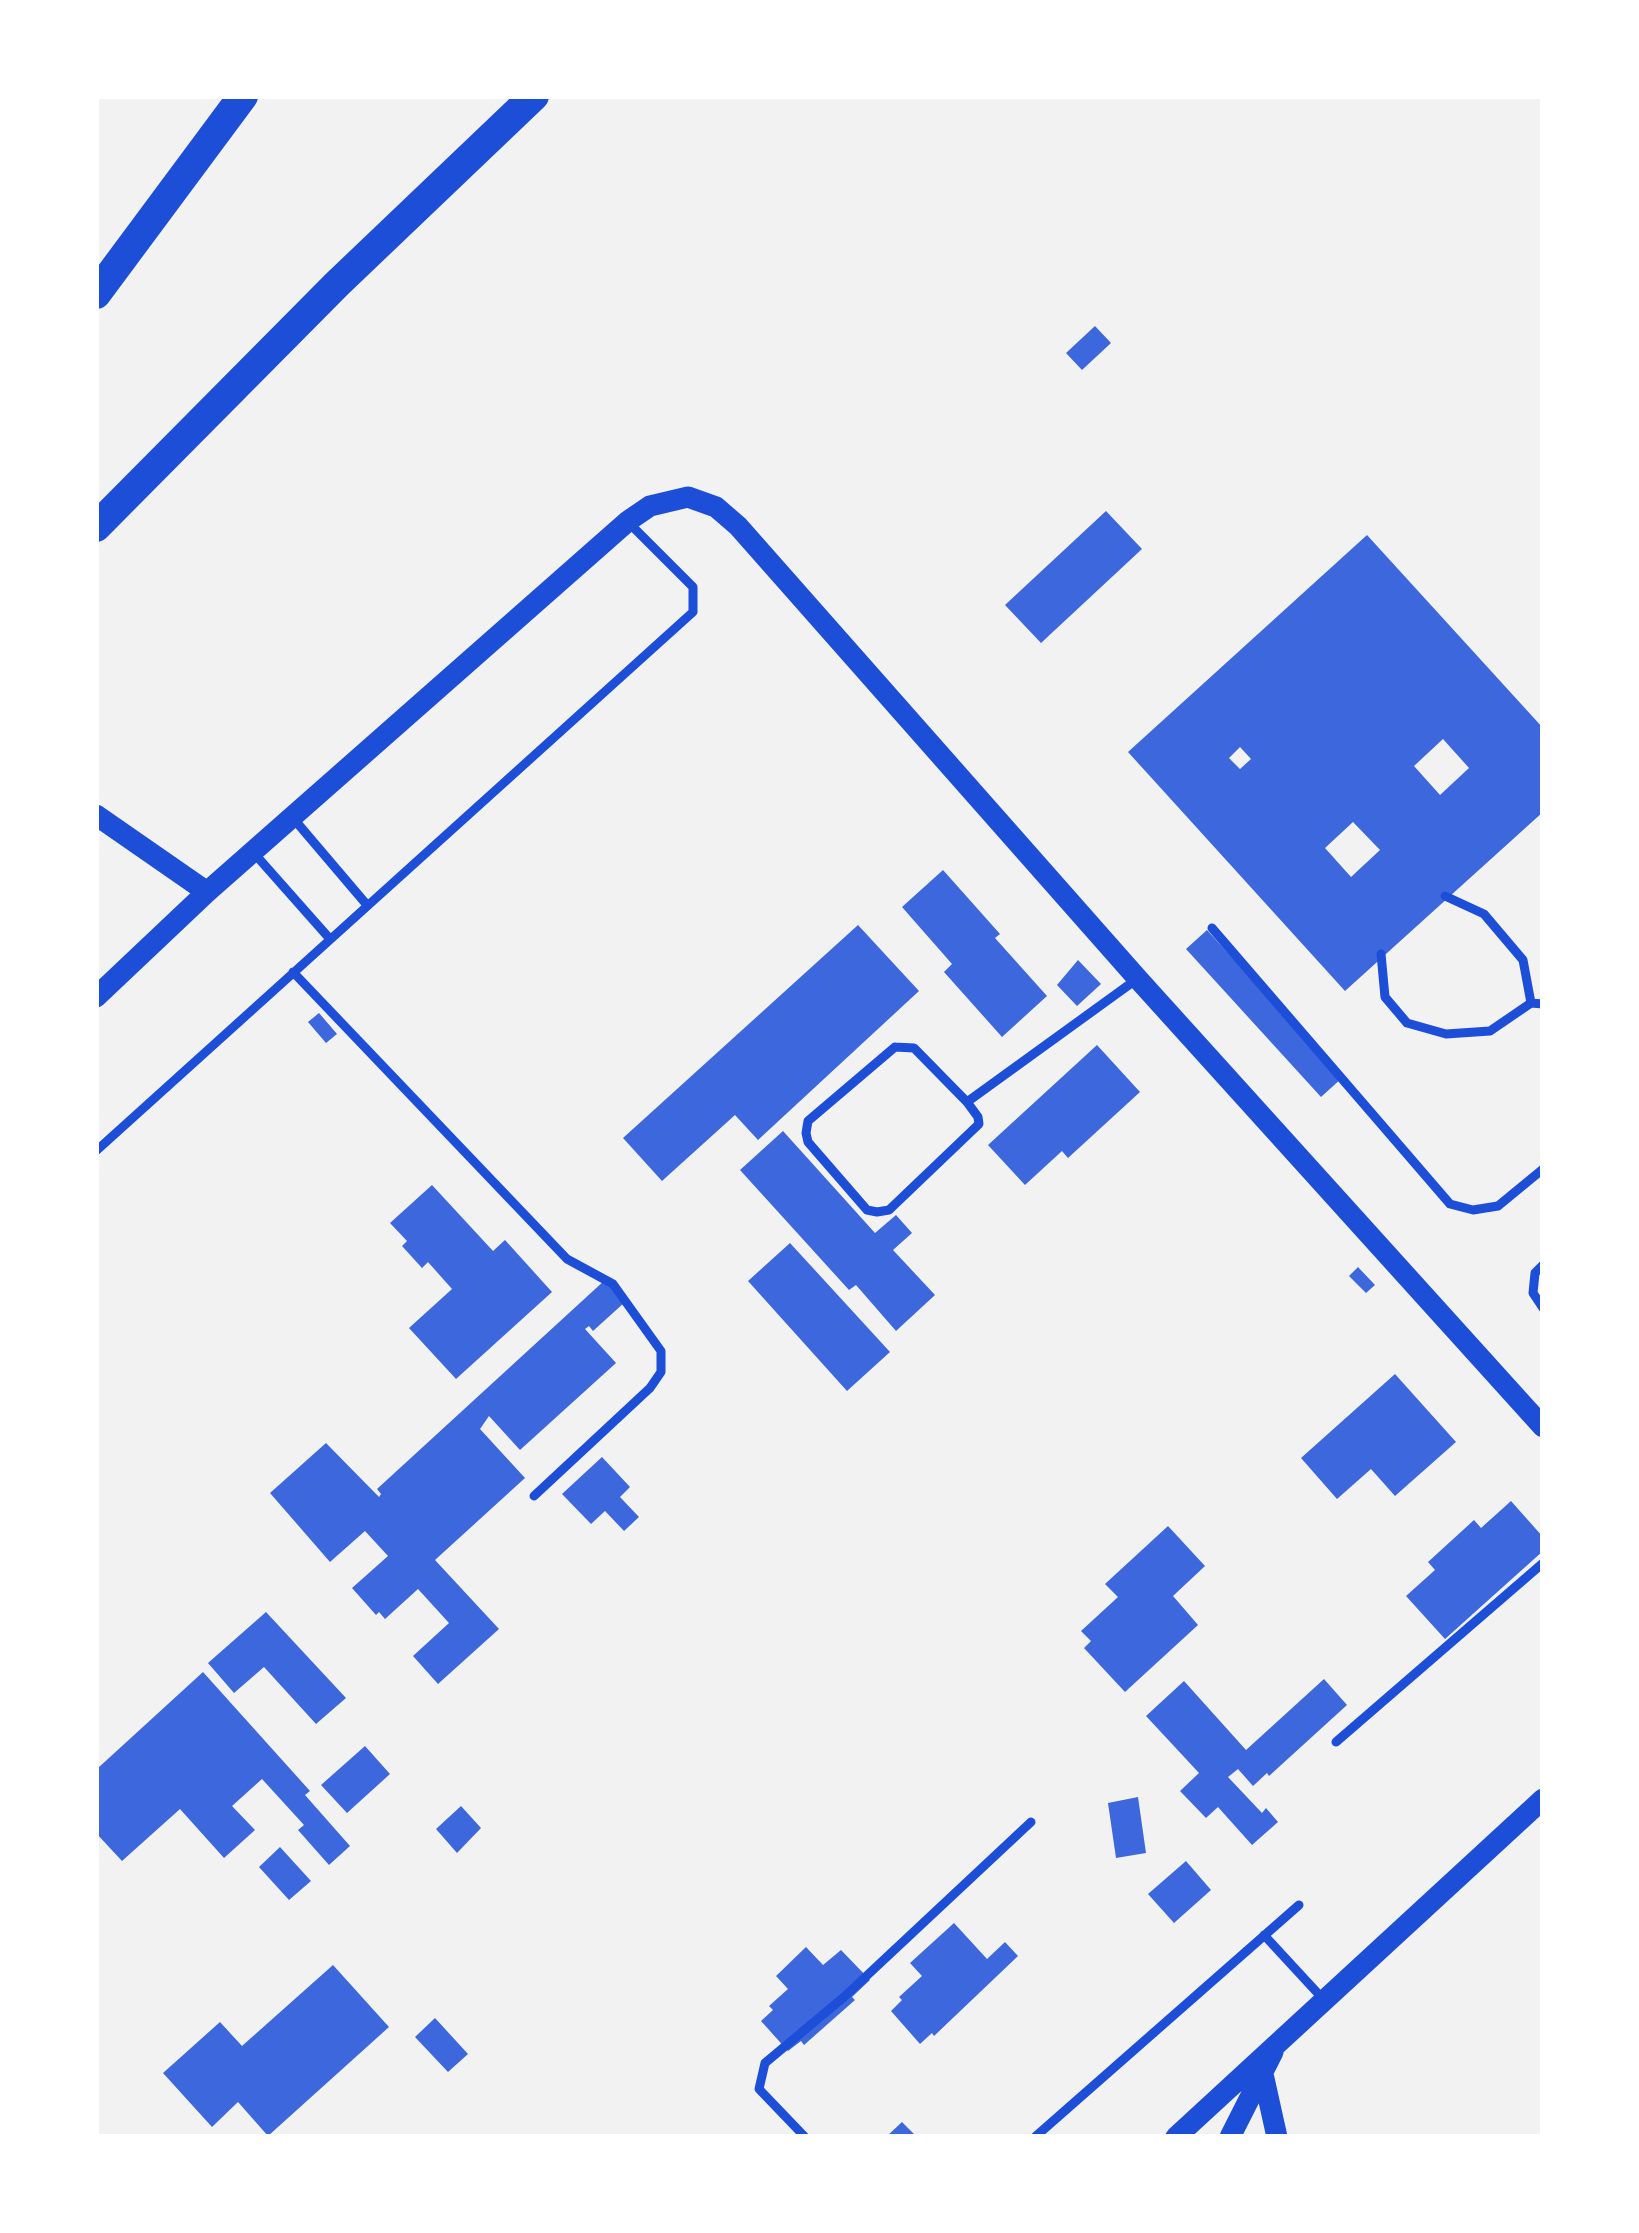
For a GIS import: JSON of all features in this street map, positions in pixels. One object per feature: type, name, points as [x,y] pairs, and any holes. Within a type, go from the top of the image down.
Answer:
[{"type":"highway","points":[[96,294],[243,96]]},
{"type":"highway","points":[[96,527],[337,284],[534,96]]},
{"type":"street","points":[[96,997],[207,892],[628,521],[650,506],[688,497],[716,507],[739,526],[1138,979],[1543,1427]]},
{"type":"street","points":[[96,814],[207,892]]},
{"type":"street","points":[[1193,2132],[1277,2044],[1543,1799]]},
{"type":"street","points":[[1230,2137],[1277,2044]]},
{"type":"street","points":[[1263,2074],[1277,2137]]},
{"type":"lane","points":[[96,1151],[693,612],[693,587],[628,521]]},
{"type":"lane","points":[[293,818],[367,905]]},
{"type":"lane","points":[[253,852],[330,938]]},
{"type":"lane","points":[[1381,954],[1384,997],[1407,1023],[1446,1034],[1490,1031],[1537,1003],[1523,960],[1484,914],[1445,896]]},
{"type":"lane","points":[[1212,928],[1450,1204],[1473,1210],[1498,1206],[1543,1168]]},
{"type":"lane","points":[[293,972],[567,1259],[613,1284],[661,1352],[661,1372],[650,1388],[534,1496]]},
{"type":"lane","points":[[967,1102],[1138,979]]},
{"type":"lane","points":[[895,1047],[914,1048],[967,1102],[978,1117],[976,1130],[889,1210],[867,1210],[808,1142],[806,1133],[808,1121],[895,1047]]},
{"type":"lane","points":[[1543,1265],[1534,1273],[1533,1293],[1543,1308]]},
{"type":"lane","points":[[1336,1742],[1543,1563]]},
{"type":"lane","points":[[805,2137],[759,2089],[765,2063],[844,1997],[1031,1822]]},
{"type":"lane","points":[[1034,2137],[1299,1905]]},
{"type":"lane","points":[[1264,1935],[1324,2000]]},
{"type":"building","points":[[1095,326],[1111,343],[1082,370],[1066,353]]},
{"type":"building","points":[[1106,511],[1142,549],[1041,643],[1005,605]]},
{"type":"building","points":[[1367,535],[1543,728],[1543,812],[1345,991],[1128,752]],"holes":[[[1443,739],[1469,768],[1440,795],[1414,766]],[[1240,747],[1251,759],[1240,769],[1229,758]],[[1353,822],[1380,850],[1351,877],[1325,848]]]},
{"type":"building","points":[[943,870],[1047,996],[1002,1037],[944,972],[952,964],[902,907]]},
{"type":"building","points":[[858,925],[919,991],[758,1140],[735,1115],[662,1181],[623,1138]]},
{"type":"building","points":[[1207,930],[1342,1078],[1321,1097],[1186,949]]},
{"type":"building","points":[[1078,960],[1101,984],[1077,1006],[1057,985]]},
{"type":"building","points":[[319,1013],[337,1034],[326,1043],[308,1022]]},
{"type":"building","points":[[1097,1045],[1140,1092],[1068,1158],[1062,1151],[1025,1185],[988,1145]]},
{"type":"building","points":[[783,1131],[875,1233],[896,1215],[912,1233],[893,1250],[935,1295],[896,1331],[856,1285],[849,1290],[740,1170]]},
{"type":"building","points":[[432,1185],[493,1251],[505,1240],[552,1292],[456,1379],[409,1328],[452,1289],[428,1262],[422,1268],[390,1223]]},
{"type":"building","points":[[790,1243],[890,1352],[847,1391],[748,1281]]},
{"type":"building","points":[[1358,1267],[1375,1285],[1366,1293],[1349,1276]]},
{"type":"building","points":[[605,1280],[625,1302],[593,1331],[589,1326],[585,1329],[616,1363],[520,1450],[489,1416],[480,1429],[525,1478],[435,1560],[499,1629],[438,1684],[413,1656],[449,1623],[418,1589],[385,1619],[379,1612],[376,1615],[352,1588],[388,1556],[365,1531],[330,1562],[270,1493],[326,1443],[379,1497],[377,1489]]},
{"type":"building","points":[[1395,1374],[1456,1442],[1395,1496],[1371,1469],[1337,1499],[1301,1458]]},
{"type":"building","points":[[602,1457],[630,1487],[620,1497],[639,1517],[624,1531],[605,1511],[591,1524],[562,1494]]},
{"type":"building","points":[[1511,1501],[1543,1537],[1543,1551],[1445,1639],[1406,1596],[1435,1570],[1428,1562],[1474,1520],[1481,1528]]},
{"type":"building","points":[[1168,1526],[1205,1566],[1173,1596],[1198,1625],[1125,1692],[1084,1648],[1091,1641],[1081,1631],[1118,1597],[1105,1584]]},
{"type":"building","points":[[266,1612],[346,1698],[316,1724],[264,1667],[234,1693],[208,1663]]},
{"type":"building","points":[[203,1672],[310,1791],[305,1795],[350,1846],[329,1865],[298,1830],[304,1825],[262,1779],[232,1806],[255,1830],[224,1858],[180,1809],[122,1861],[96,1833],[96,1765],[98,1768]]},
{"type":"building","points":[[1324,1679],[1347,1705],[1253,1786],[1238,1769],[1228,1777],[1262,1813],[1266,1808],[1278,1822],[1252,1845],[1218,1807],[1206,1818],[1180,1791],[1199,1773],[1146,1716],[1184,1681],[1246,1750]]},
{"type":"building","points":[[365,1746],[390,1774],[347,1813],[321,1785]]},
{"type":"building","points":[[1138,1797],[1146,1853],[1116,1858],[1108,1803]]},
{"type":"building","points":[[461,1806],[481,1828],[457,1853],[436,1829]]},
{"type":"building","points":[[280,1847],[311,1881],[289,1900],[259,1867]]},
{"type":"building","points":[[1186,1861],[1211,1890],[1174,1923],[1148,1894]]},
{"type":"building","points":[[954,1923],[987,1959],[1005,1942],[1018,1956],[920,2044],[891,2011],[922,1976],[910,1963]]},
{"type":"building","points":[[806,1947],[823,1965],[841,1950],[870,1980],[852,1997],[855,2000],[804,2045],[801,2041],[788,2051],[761,2021],[788,1989],[776,1976]]},
{"type":"building","points":[[333,1965],[389,2027],[268,2136],[238,2102],[212,2127],[163,2073],[220,2022],[242,2046]]},
{"type":"building","points":[[435,2018],[468,2054],[448,2072],[415,2037]]},
{"type":"building","points":[[902,2122],[917,2137],[886,2137]]}]
